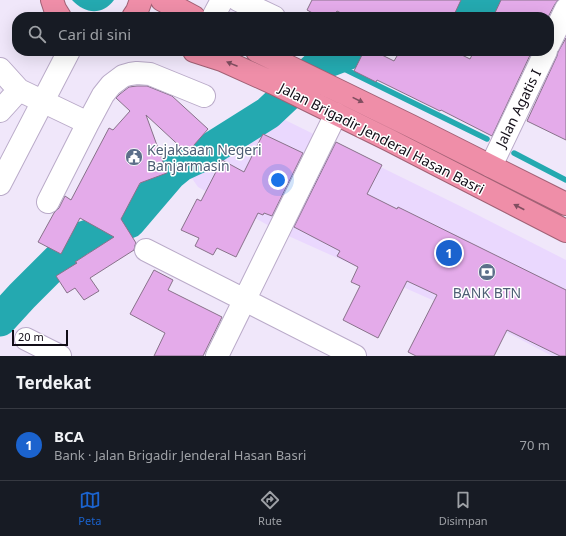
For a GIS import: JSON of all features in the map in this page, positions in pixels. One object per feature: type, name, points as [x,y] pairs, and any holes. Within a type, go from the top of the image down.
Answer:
[{"type":"highway","points":[[52,0],[57,12]]},
{"type":"highway","points":[[136,12],[141,0]]},
{"type":"highway","points":[[162,0],[185,12]]},
{"type":"highway","name":"Jalan Brigadir Jenderal Hasan Basri","points":[[210,56],[268,80],[566,231]]},
{"type":"highway","name":"Jalan Brigadir Jenderal Hasan Basri","points":[[266,56],[399,120],[559,201]]},
{"type":"highway","points":[[389,140],[399,120]]},
{"type":"highway","points":[[542,219],[559,201]]},
{"type":"street","points":[[216,12],[222,0]]},
{"type":"street","points":[[238,0],[263,12]]},
{"type":"street","points":[[554,34],[566,9]]},
{"type":"street","points":[[0,184],[66,56]]},
{"type":"street","name":"Jalan Agatis I","points":[[491,166],[544,56]]},
{"type":"street","points":[[0,69],[19,90],[88,123]]},
{"type":"street","points":[[48,202],[103,95],[111,85],[123,76],[137,73],[150,74],[204,96]]},
{"type":"street","points":[[0,111],[19,90]]},
{"type":"street","points":[[217,356],[336,114]]},
{"type":"street","points":[[146,250],[355,356]]},
{"type":"street","points":[[26,339],[60,356]]},
{"type":"shaded area","points":[[279,117],[566,260],[566,356],[552,356],[514,336],[284,234],[198,187],[189,174],[231,142]]},
{"type":"water","points":[[72,0],[114,0],[104,9],[93,11],[82,8]]},
{"type":"building","points":[[312,0],[461,0],[455,12],[311,12],[307,10]]},
{"type":"building","points":[[501,0],[558,0],[551,12],[495,12]]},
{"type":"building","points":[[566,38],[566,140],[527,121],[558,52]]},
{"type":"building","points":[[362,56],[384,56],[394,61],[397,56],[464,56],[470,59],[472,56],[530,56],[492,136],[441,110],[440,111],[377,80],[376,82],[354,71]]},
{"type":"building","points":[[147,86],[172,96],[208,129],[187,153],[146,115],[167,173],[140,183],[121,219],[136,243],[134,250],[90,278],[99,291],[84,300],[75,288],[67,293],[56,276],[114,237],[80,218],[61,254],[38,242],[65,196],[71,200],[109,128],[113,130],[130,111],[116,98],[129,87]]},
{"type":"building","points":[[263,134],[303,153],[272,216],[264,213],[263,215],[258,213],[236,257],[217,248],[213,255],[195,246],[199,238],[181,230],[197,199],[201,201],[222,160],[244,172]]},
{"type":"building","points":[[336,142],[382,165],[367,194],[397,209],[398,207],[566,290],[566,356],[560,356],[507,330],[494,356],[416,356],[408,352],[437,295],[407,281],[378,338],[343,320],[360,286],[351,282],[358,267],[337,256],[340,251],[294,227]]},
{"type":"building","points":[[154,270],[173,280],[168,290],[222,317],[203,356],[154,356],[165,333],[130,314]]},
{"type":"waterway","points":[[471,12],[498,0]]},
{"type":"waterway","points":[[0,320],[79,239],[129,222],[170,174],[181,165],[198,157],[268,113],[320,64],[341,56]]},
{"type":"waterway","points":[[328,61],[487,139]]},
{"type":"waterway","points":[[514,153],[566,180]]},
{"type":"place","name":"Kejaksaan Negeri Banjarmasin","points":[[134,157]]},
{"type":"place","name":"BCA","points":[[449,253]]},
{"type":"place","name":"BANK BTN","points":[[487,272]]}]
